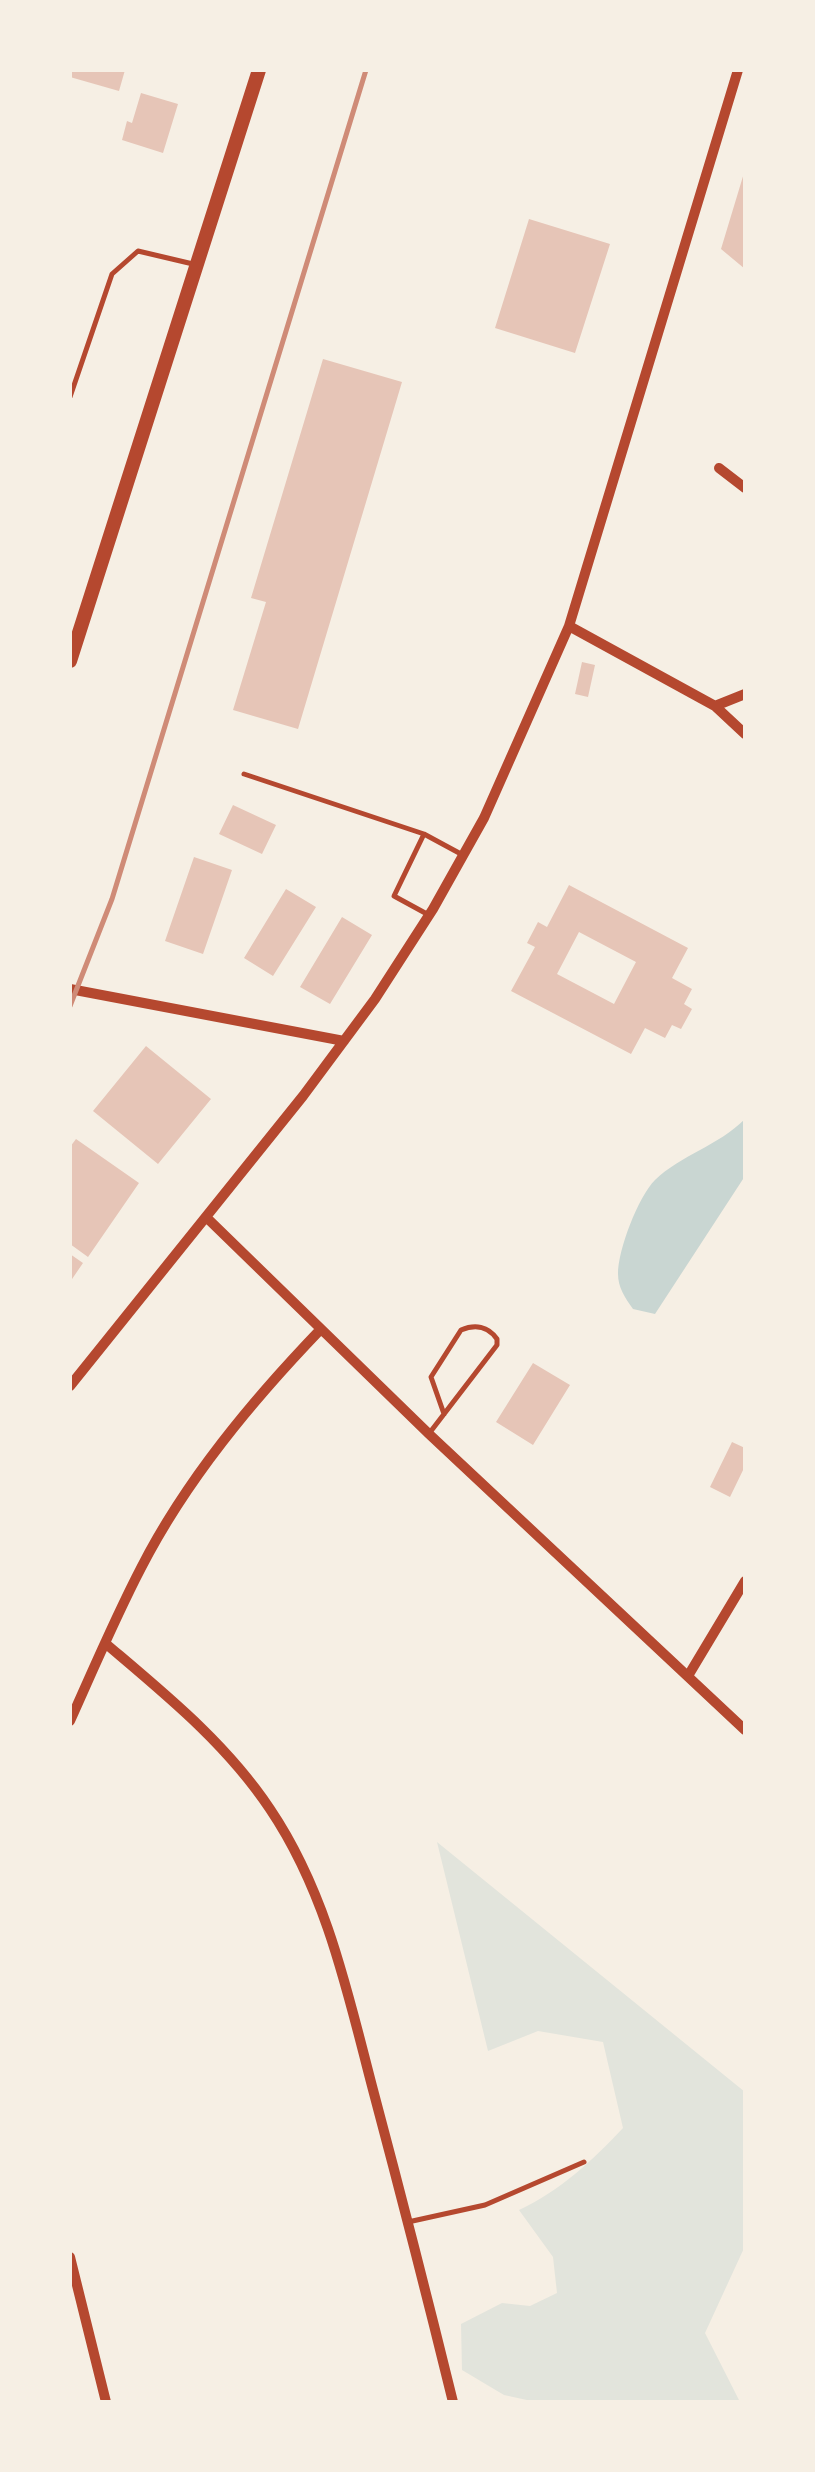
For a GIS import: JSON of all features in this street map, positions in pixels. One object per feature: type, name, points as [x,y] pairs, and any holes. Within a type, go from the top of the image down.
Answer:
[{"type":"street","points":[[70,660],[258,70]]},
{"type":"street","points":[[70,1386],[344,1041],[429,916],[484,818],[568,626],[738,70]]},
{"type":"street","points":[[719,468],[745,488]]},
{"type":"street","points":[[568,626],[715,706],[745,734]]},
{"type":"street","points":[[715,706],[745,694]]},
{"type":"street","points":[[70,989],[344,1041]]},
{"type":"street","points":[[206,1217],[429,1434],[745,1730]]},
{"type":"street","points":[[70,1722],[142,1566],[188,1491],[244,1415],[320,1330]]},
{"type":"street","points":[[688,1676],[745,1580]]},
{"type":"street","points":[[105,1643],[222,1748],[271,1810],[294,1848],[329,1928],[454,2402]]},
{"type":"street","points":[[70,2257],[106,2402]]},
{"type":"lane","points":[[70,397],[112,274],[138,251],[196,265]]},
{"type":"lane","points":[[244,774],[424,834],[461,854]]},
{"type":"lane","points":[[424,834],[394,896],[429,916]]},
{"type":"lane","points":[[429,1434],[496,1345],[496,1339],[486,1329],[475,1326],[461,1330],[431,1378],[444,1414]]},
{"type":"lane","points":[[408,2222],[484,2205],[584,2162]]},
{"type":"shaded area","points":[[745,1119],[745,1176],[655,1314],[633,1309],[622,1292],[618,1274],[625,1238],[642,1198],[665,1171]]},
{"type":"shaded area","points":[[437,1842],[745,2092],[745,2246],[705,2333],[740,2402],[536,2402],[504,2395],[462,2370],[461,2324],[502,2303],[530,2306],[557,2293],[553,2257],[519,2210],[575,2174],[623,2128],[603,2042],[538,2031],[488,2051]]},
{"type":"building","points":[[70,70],[125,70],[119,91],[70,77]]},
{"type":"building","points":[[141,93],[178,104],[163,153],[122,140]]},
{"type":"building","points":[[745,173],[745,269],[721,249]]},
{"type":"building","points":[[529,219],[610,244],[575,353],[495,328]]},
{"type":"building","points":[[323,359],[402,382],[298,729],[233,710],[266,602],[251,598]]},
{"type":"building","points":[[582,662],[595,665],[588,697],[575,694]]},
{"type":"building","points":[[233,805],[276,825],[262,854],[219,834]]},
{"type":"building","points":[[194,857],[232,870],[203,954],[165,941]]},
{"type":"building","points":[[569,885],[688,948],[672,978],[692,989],[684,1004],[692,1009],[681,1029],[672,1025],[665,1038],[645,1028],[631,1054],[511,991],[535,947],[527,943],[538,922],[547,927]],"holes":[[[579,932],[636,962],[614,1004],[557,974]]]},
{"type":"building","points":[[286,889],[316,907],[273,976],[244,958]]},
{"type":"building","points":[[342,917],[372,935],[330,1004],[300,987]]},
{"type":"building","points":[[146,1046],[211,1099],[158,1164],[93,1111]]},
{"type":"building","points":[[76,1139],[139,1183],[88,1257],[70,1244],[70,1147]]},
{"type":"building","points":[[70,1254],[83,1263],[70,1282]]},
{"type":"building","points":[[533,1363],[570,1385],[533,1445],[496,1422]]},
{"type":"building","points":[[732,1442],[745,1448],[745,1466],[730,1497],[710,1487]]},
{"type":"railway","points":[[70,1006],[112,899],[366,70]]}]
